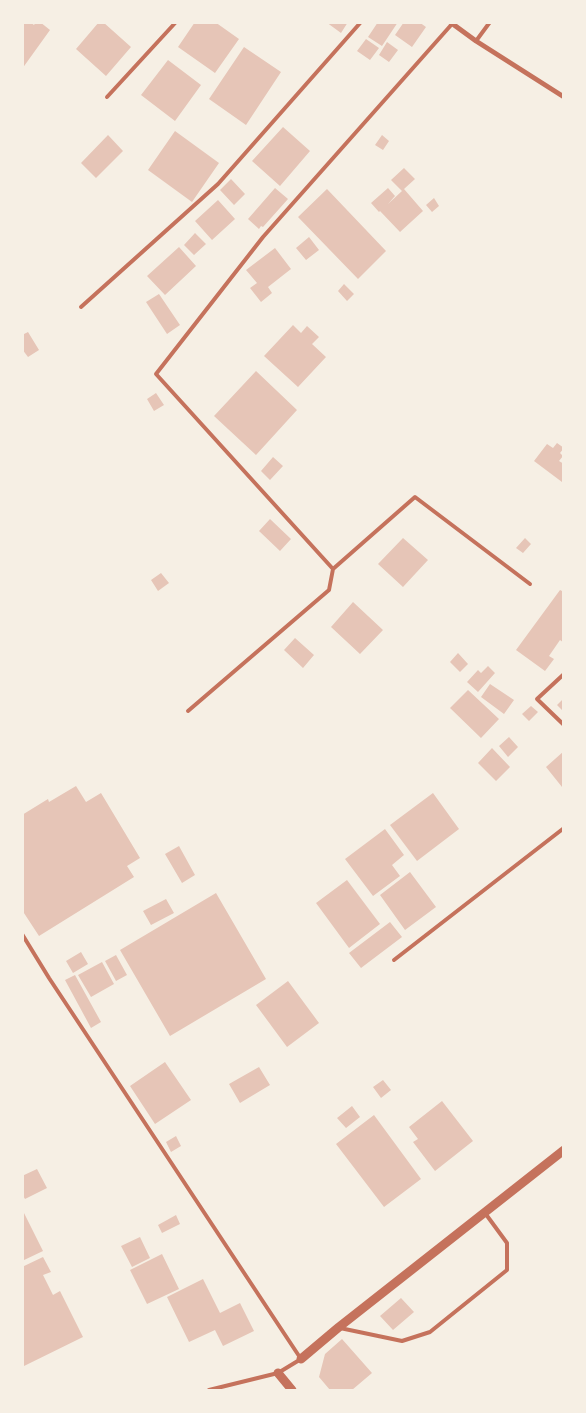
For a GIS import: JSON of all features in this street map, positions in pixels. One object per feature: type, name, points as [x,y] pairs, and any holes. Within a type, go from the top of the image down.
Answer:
[{"type":"street","points":[[451,23],[564,97]]},
{"type":"street","points":[[301,1360],[339,1327],[564,1150]]},
{"type":"street","points":[[278,1373],[292,1390]]},
{"type":"lane","points":[[107,97],[176,22]]},
{"type":"lane","points":[[82,307],[218,184],[360,22]]},
{"type":"lane","points":[[476,41],[490,22]]},
{"type":"lane","points":[[333,569],[156,374],[263,237],[451,23]]},
{"type":"lane","points":[[188,711],[329,590],[333,569],[414,497],[530,584]]},
{"type":"lane","points":[[564,674],[537,699],[564,725]]},
{"type":"lane","points":[[394,960],[564,828]]},
{"type":"lane","points":[[22,934],[49,978],[301,1360],[278,1373],[209,1390]]},
{"type":"lane","points":[[339,1327],[402,1341],[430,1332],[507,1270],[507,1243],[485,1213]]},
{"type":"building","points":[[22,22],[30,22],[34,25],[36,22],[40,22],[50,30],[22,69]]},
{"type":"building","points":[[99,22],[103,22],[131,47],[106,76],[76,49]]},
{"type":"building","points":[[195,22],[215,22],[239,39],[215,73],[178,47]]},
{"type":"building","points":[[326,22],[348,22],[341,33]]},
{"type":"building","points":[[378,22],[398,22],[382,46],[368,37]]},
{"type":"building","points":[[404,22],[419,22],[426,27],[412,47],[395,35]]},
{"type":"building","points":[[366,39],[379,48],[370,60],[357,51]]},
{"type":"building","points":[[387,42],[398,50],[389,62],[379,55]]},
{"type":"building","points":[[244,47],[281,72],[246,125],[209,99]]},
{"type":"building","points":[[168,60],[201,85],[175,121],[141,95]]},
{"type":"building","points":[[283,127],[310,151],[280,186],[252,161]]},
{"type":"building","points":[[175,131],[219,163],[192,202],[148,170]]},
{"type":"building","points":[[108,135],[123,151],[96,178],[81,163]]},
{"type":"building","points":[[382,135],[389,141],[383,150],[375,145]]},
{"type":"building","points":[[404,168],[415,179],[404,189],[423,211],[400,232],[371,203],[388,188],[395,196],[388,204],[402,191],[391,180]]},
{"type":"building","points":[[231,179],[245,194],[234,205],[220,190]]},
{"type":"building","points":[[275,188],[288,199],[259,229],[248,219]]},
{"type":"building","points":[[327,189],[386,251],[358,279],[298,217]]},
{"type":"building","points":[[434,198],[439,206],[432,212],[426,205]]},
{"type":"building","points":[[218,200],[235,219],[212,240],[195,221]]},
{"type":"building","points":[[195,233],[206,244],[194,255],[184,245]]},
{"type":"building","points":[[309,237],[319,250],[306,260],[296,248]]},
{"type":"building","points":[[179,247],[196,266],[165,295],[147,276]]},
{"type":"building","points":[[275,248],[291,269],[268,287],[272,293],[261,302],[250,288],[257,283],[246,270]]},
{"type":"building","points":[[344,284],[354,294],[347,301],[338,291]]},
{"type":"building","points":[[159,294],[180,325],[167,334],[146,302]]},
{"type":"building","points":[[293,325],[301,333],[307,326],[319,337],[312,344],[326,357],[298,387],[264,356]]},
{"type":"building","points":[[28,332],[39,350],[28,357],[22,349],[22,335]]},
{"type":"building","points":[[256,371],[297,410],[256,455],[214,416]]},
{"type":"building","points":[[156,393],[164,405],[154,411],[147,399]]},
{"type":"building","points":[[557,443],[564,448],[560,453],[563,456],[559,461],[564,464],[564,480],[562,482],[534,461],[547,444],[553,448]]},
{"type":"building","points":[[273,457],[283,466],[270,480],[261,471]]},
{"type":"building","points":[[270,519],[291,539],[280,551],[259,531]]},
{"type":"building","points":[[403,538],[428,560],[403,587],[378,564]]},
{"type":"building","points":[[525,538],[531,544],[523,553],[516,548]]},
{"type":"building","points":[[161,573],[169,583],[158,591],[151,580]]},
{"type":"building","points":[[560,590],[564,592],[564,643],[560,640],[549,656],[554,659],[545,671],[516,650]]},
{"type":"building","points":[[353,602],[383,630],[360,654],[331,627]]},
{"type":"building","points":[[295,638],[314,655],[303,668],[284,650]]},
{"type":"building","points":[[458,653],[468,664],[460,672],[450,662]]},
{"type":"building","points":[[488,666],[495,673],[478,692],[467,682],[478,670],[481,673]]},
{"type":"building","points":[[490,684],[514,700],[504,714],[481,697]]},
{"type":"building","points":[[468,690],[499,719],[481,738],[450,708]]},
{"type":"building","points":[[564,698],[564,712],[557,705]]},
{"type":"building","points":[[531,706],[538,712],[529,721],[522,714]]},
{"type":"building","points":[[509,737],[518,747],[508,757],[499,746]]},
{"type":"building","points":[[492,748],[510,767],[496,781],[478,763]]},
{"type":"building","points":[[564,751],[564,786],[562,787],[546,767]]},
{"type":"building","points":[[76,786],[86,802],[101,793],[140,858],[127,866],[134,877],[39,936],[22,910],[22,815],[48,799],[49,802]]},
{"type":"building","points":[[433,793],[459,829],[417,861],[390,825]]},
{"type":"building","points":[[385,829],[404,855],[392,865],[400,876],[373,896],[345,859]]},
{"type":"building","points":[[179,846],[195,875],[182,883],[165,854]]},
{"type":"building","points":[[410,872],[436,907],[405,930],[380,895]]},
{"type":"building","points":[[347,880],[380,924],[349,948],[316,903]]},
{"type":"building","points":[[216,893],[266,979],[170,1036],[120,950]]},
{"type":"building","points":[[166,899],[174,913],[151,925],[143,911]]},
{"type":"building","points":[[390,922],[402,937],[361,968],[349,953]]},
{"type":"building","points":[[81,952],[88,964],[73,973],[66,961]]},
{"type":"building","points":[[116,955],[127,975],[116,981],[105,961]]},
{"type":"building","points":[[102,962],[114,984],[91,997],[78,975]]},
{"type":"building","points":[[75,975],[101,1022],[91,1028],[65,980]]},
{"type":"building","points":[[288,981],[319,1023],[287,1047],[256,1005]]},
{"type":"building","points":[[165,1062],[191,1100],[155,1124],[130,1086]]},
{"type":"building","points":[[259,1067],[270,1085],[240,1103],[229,1084]]},
{"type":"building","points":[[383,1080],[391,1090],[381,1098],[373,1087]]},
{"type":"building","points":[[442,1101],[473,1141],[435,1171],[413,1142],[418,1139],[409,1127]]},
{"type":"building","points":[[352,1106],[360,1117],[346,1128],[337,1118]]},
{"type":"building","points":[[374,1115],[421,1179],[384,1207],[336,1144]]},
{"type":"building","points":[[176,1136],[181,1146],[171,1152],[166,1142]]},
{"type":"building","points":[[37,1169],[47,1188],[25,1199],[22,1194],[22,1176]]},
{"type":"building","points":[[22,1209],[43,1251],[22,1261]]},
{"type":"building","points":[[176,1215],[180,1224],[162,1233],[158,1225]]},
{"type":"building","points":[[140,1237],[150,1258],[132,1267],[121,1246]]},
{"type":"building","points":[[162,1254],[179,1289],[147,1304],[130,1270]]},
{"type":"building","points":[[43,1257],[51,1272],[43,1275],[53,1295],[60,1291],[83,1337],[22,1367],[22,1267]]},
{"type":"building","points":[[203,1279],[220,1313],[240,1303],[254,1331],[223,1346],[215,1330],[189,1342],[167,1297]]},
{"type":"building","points":[[401,1298],[414,1312],[393,1330],[380,1316]]},
{"type":"building","points":[[342,1339],[372,1373],[352,1390],[330,1390],[319,1377],[325,1354]]}]
